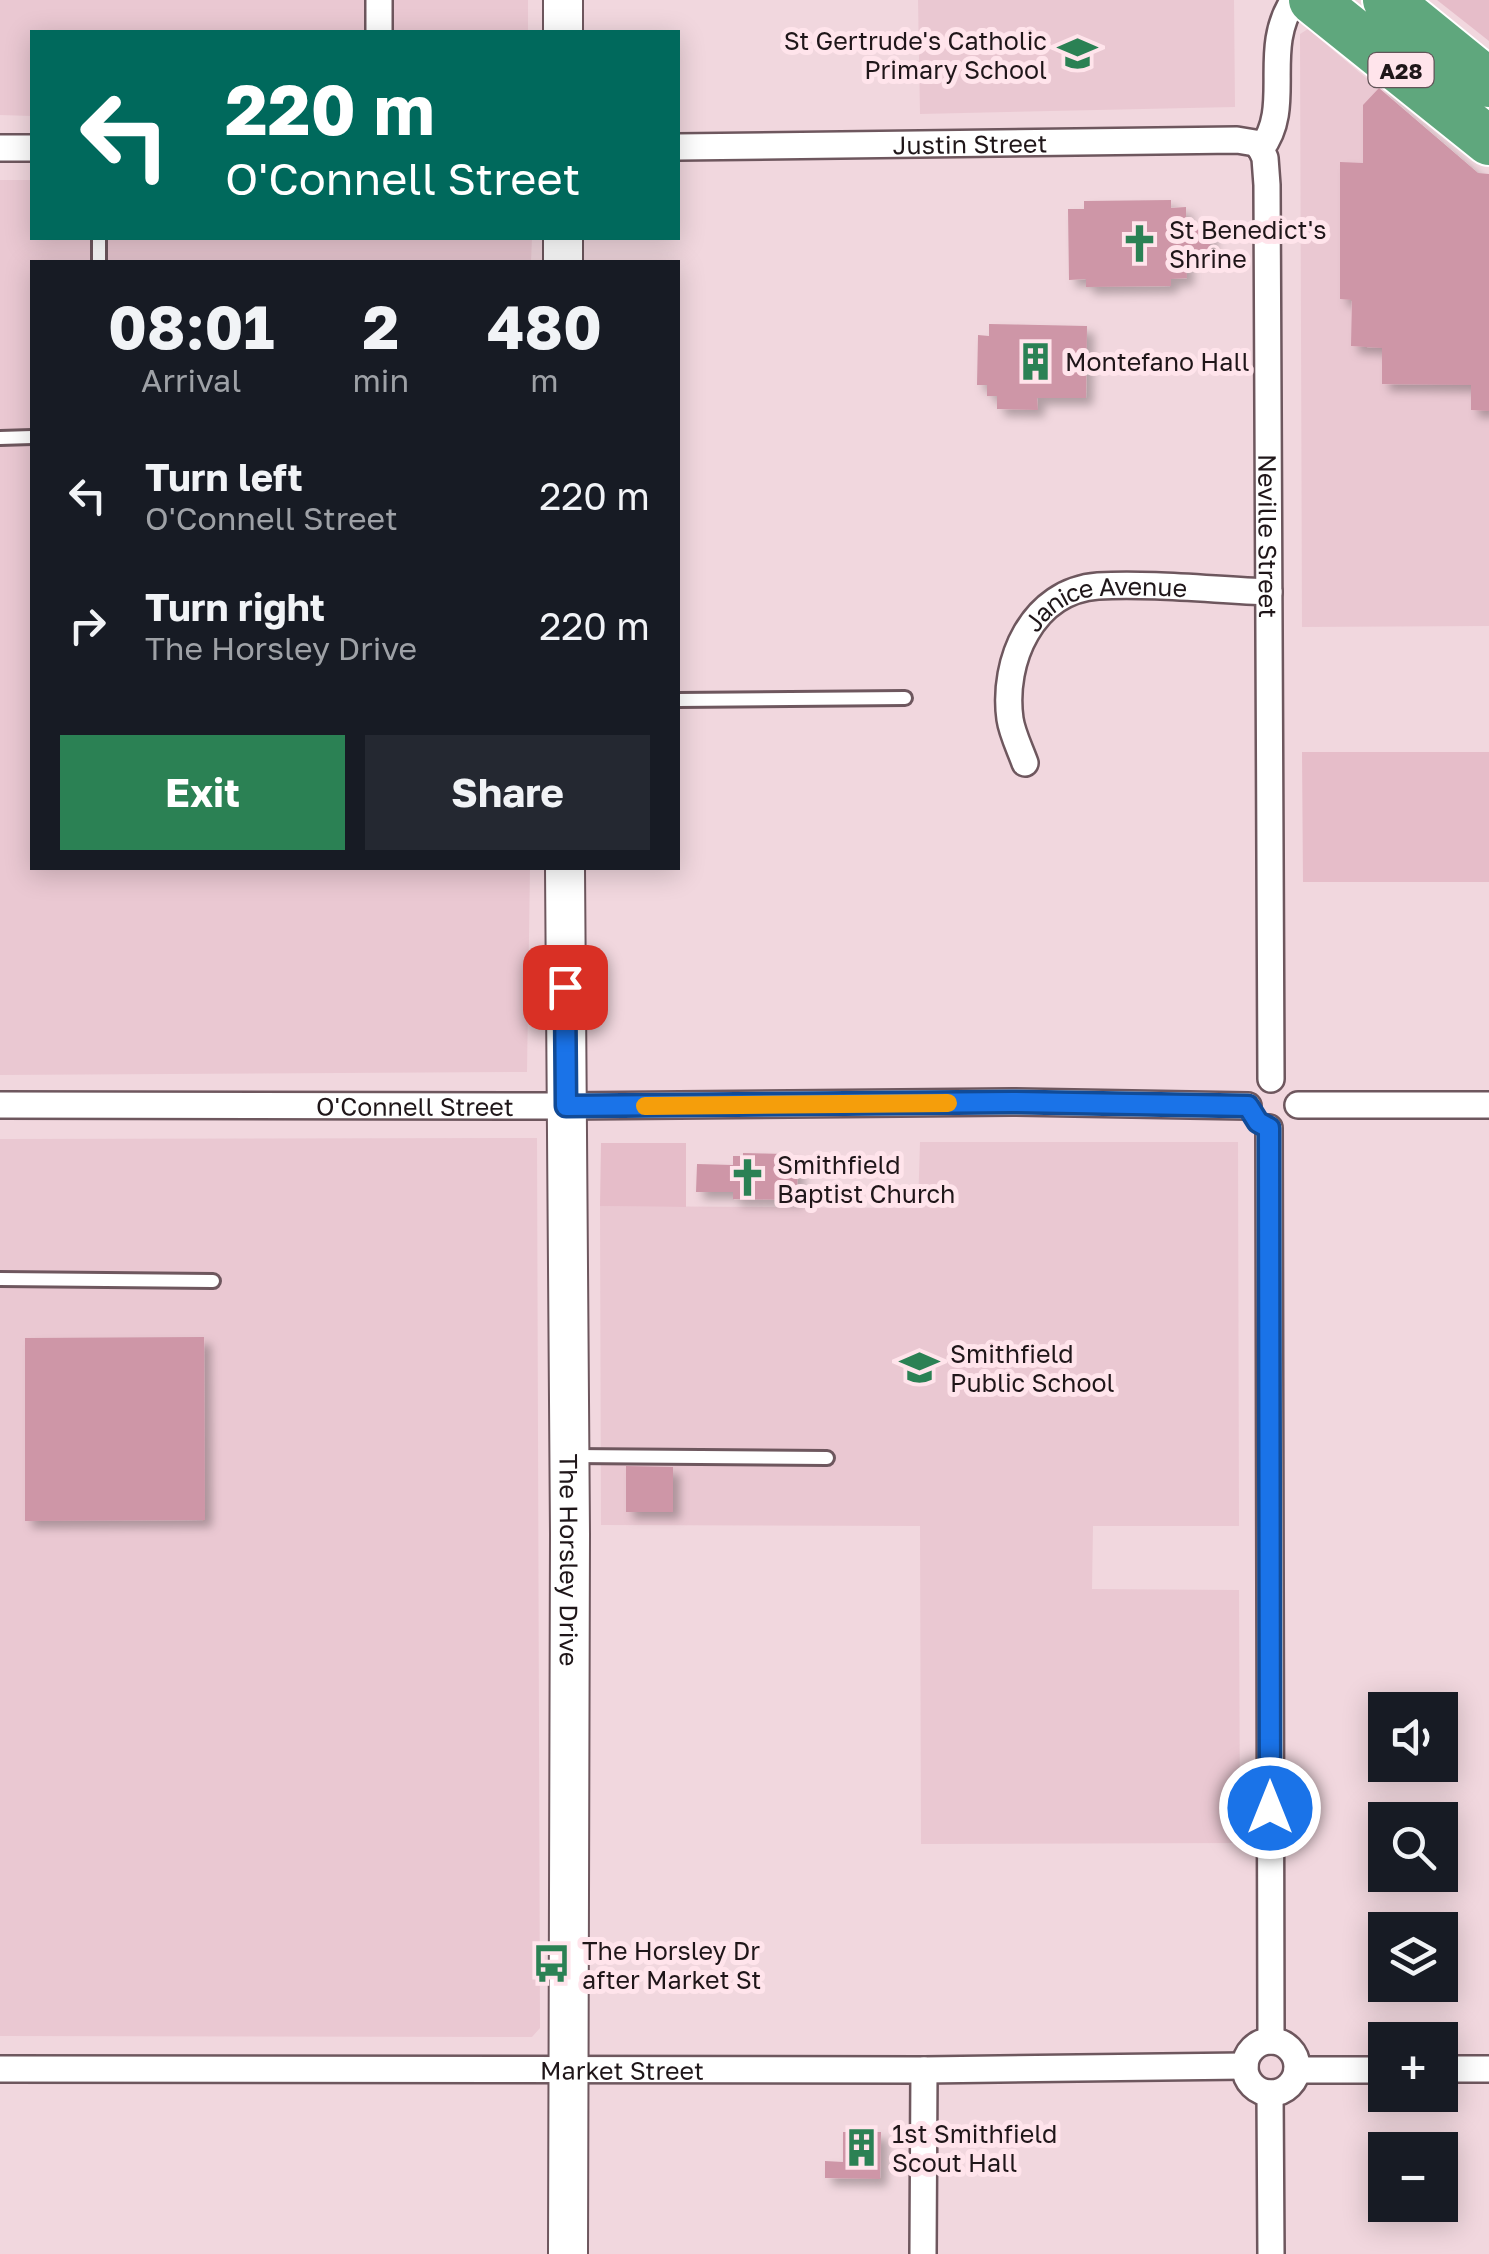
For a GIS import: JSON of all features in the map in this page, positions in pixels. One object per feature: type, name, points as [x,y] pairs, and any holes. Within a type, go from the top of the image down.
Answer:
[{"type":"highway","name":"A28","points":[[1313,0],[1489,141]]},
{"type":"highway","name":"A28","points":[[1388,0],[1489,84]]},
{"type":"main road","points":[[562,0],[562,30]]},
{"type":"main road","name":"The Horsley Drive","points":[[565,870],[568,2254]]},
{"type":"street","points":[[379,0],[379,30]]},
{"type":"street","name":"Neville Street","points":[[1272,1078],[1267,185],[1261,149],[1271,136],[1276,118],[1276,46],[1284,15],[1294,0]]},
{"type":"street","name":"Justin Street","points":[[680,146],[1236,140],[1255,143],[1261,149]]},
{"type":"street","points":[[0,148],[30,148]]},
{"type":"street","name":"Janice Avenue","points":[[1025,763],[1010,722],[1009,685],[1016,647],[1039,614],[1067,594],[1096,586],[1270,592]]},
{"type":"street","points":[[1272,1078],[1289,1085],[1298,1105],[1290,1122],[1269,1128],[1258,1122],[1248,1106],[1253,1090],[1260,1082],[1272,1078]]},
{"type":"street","name":"O'Connell Street","points":[[0,1105],[1012,1102],[1248,1106]]},
{"type":"street","points":[[1298,1105],[1489,1105]]},
{"type":"street","points":[[1269,1128],[1271,2041]]},
{"type":"street","points":[[1271,2041],[1289,2048],[1297,2070],[1288,2087],[1270,2094],[1252,2086],[1244,2066],[1253,2048],[1271,2041]]},
{"type":"street","name":"Market Street","points":[[0,2069],[924,2070],[1244,2066]]},
{"type":"street","points":[[1458,2069],[1489,2069]]},
{"type":"street","points":[[923,2254],[924,2070]]},
{"type":"street","points":[[1297,2070],[1368,2070]]},
{"type":"street","points":[[1270,2094],[1271,2254]]},
{"type":"lane","points":[[0,438],[30,437]]},
{"type":"lane","points":[[680,700],[905,698]]},
{"type":"lane","points":[[0,1279],[213,1281]]},
{"type":"lane","points":[[569,1456],[827,1458]]},
{"type":"shaded area","points":[[0,0],[528,0],[528,30],[30,30],[30,116],[0,115]]},
{"type":"shaded area","name":"St Gertrude's Catholic Primary School","points":[[918,0],[1234,0],[1235,107],[920,114]]},
{"type":"shaded area","points":[[1437,0],[1489,0],[1489,41]]},
{"type":"shaded area","points":[[1308,29],[1489,182],[1489,626],[1302,627],[1300,34]]},
{"type":"shaded area","points":[[0,180],[30,180],[30,240],[532,240],[531,260],[30,260],[30,870],[530,870],[527,1072],[0,1075]]},
{"type":"shaded area","points":[[1302,752],[1489,752],[1489,882],[1303,882]]},
{"type":"shaded area","points":[[537,1138],[540,2028],[532,2037],[0,2036],[0,1139]]},
{"type":"shaded area","name":"Smithfield Public School","points":[[920,1142],[1238,1142],[1239,1526],[1093,1526],[1092,1589],[1239,1590],[1240,1843],[921,1844],[920,1526],[601,1525],[600,1206],[918,1208]]},
{"type":"shaded area","points":[[601,1143],[686,1143],[686,1207],[600,1206]]},
{"type":"building","points":[[1379,88],[1478,173],[1489,174],[1489,411],[1471,410],[1471,385],[1382,384],[1382,348],[1351,346],[1352,300],[1340,299],[1340,162],[1363,163],[1363,105]]},
{"type":"building","name":"St Benedict's Shrine","points":[[1171,200],[1171,208],[1186,207],[1186,230],[1210,229],[1210,255],[1186,256],[1187,278],[1171,279],[1171,286],[1086,287],[1086,279],[1069,280],[1068,209],[1084,209],[1084,201]]},
{"type":"building","name":"Montefano Hall","points":[[989,324],[1087,326],[1086,398],[1037,398],[1038,410],[997,409],[997,396],[987,396],[987,385],[977,385],[978,335],[989,336]]},
{"type":"building","name":"Smithfield Baptist Church","points":[[743,1153],[798,1157],[797,1200],[733,1199],[733,1192],[696,1192],[697,1164],[733,1165],[733,1156]]},
{"type":"building","points":[[204,1337],[205,1520],[25,1521],[25,1338]]},
{"type":"building","points":[[626,1466],[673,1467],[673,1512],[626,1512]]},
{"type":"building","name":"1st Smithfield Scout Hall","points":[[843,2132],[881,2132],[880,2179],[825,2178],[825,2161],[843,2162]]},
{"type":"slow traffic","points":[[645,1106],[948,1103]]},
{"type":"place","name":"St Gertrude's Catholic Primary School","points":[[1077,54]]},
{"type":"place","name":"St Benedict's Shrine","points":[[1139,243]]},
{"type":"place","name":"Montefano Hall","points":[[1035,361]]},
{"type":"place","name":"Smithfield Baptist Church","points":[[747,1178]]},
{"type":"place","name":"Smithfield Public School","points":[[920,1367]]},
{"type":"place","name":"The Horsley Dr after Market St","points":[[552,1964]]},
{"type":"place","name":"1st Smithfield Scout Hall","points":[[862,2147]]},
{"type":"route","points":[[565,987],[566,1106],[1012,1102],[1248,1106],[1258,1122],[1269,1128],[1270,1808]]}]
